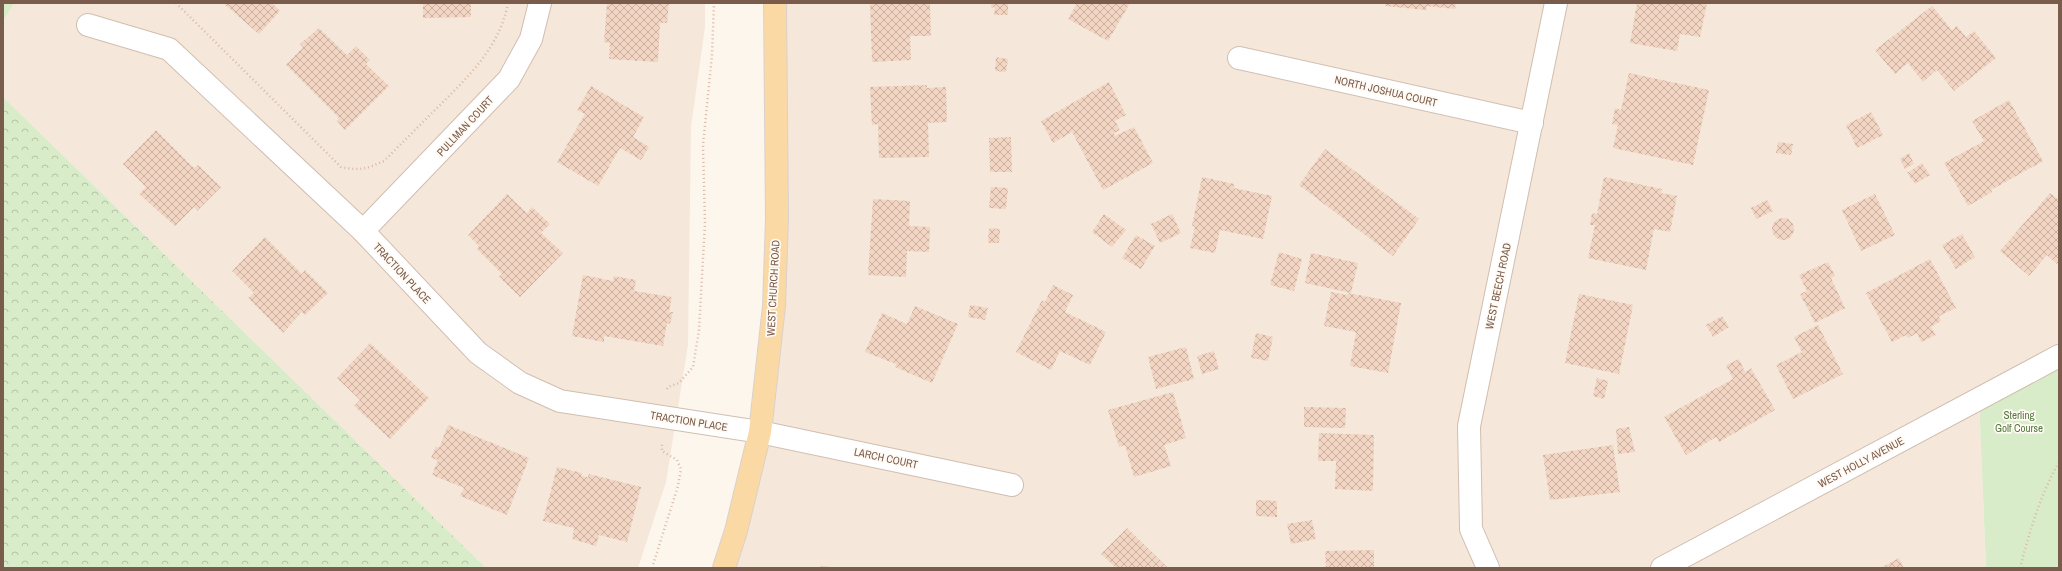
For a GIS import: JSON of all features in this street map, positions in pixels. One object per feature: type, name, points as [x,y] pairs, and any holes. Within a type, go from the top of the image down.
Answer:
[{"type":"main road","name":"WEST CHURCH ROAD","points":[[724,568],[736,531],[760,432],[774,306],[777,219],[775,3]]},
{"type":"street","name":"PULLMAN COURT","points":[[363,232],[509,79],[531,39],[540,3]]},
{"type":"street","name":"WEST BEECH ROAD","points":[[1488,568],[1471,529],[1469,426],[1556,3]]},
{"type":"street","name":"TRACTION PLACE","points":[[88,25],[169,49],[363,232],[478,353],[520,383],[560,401],[760,432]]},
{"type":"street","name":"NORTH JOSHUA COURT","points":[[1239,58],[1532,123]]},
{"type":"street","name":"WEST HOLLY AVENUE","points":[[1662,568],[2059,356]]},
{"type":"street","name":"LARCH COURT","points":[[760,432],[1012,485]]},
{"type":"path","points":[[176,3],[341,167],[358,170],[368,168],[384,161],[469,76],[487,55],[503,21],[508,3]]},
{"type":"path","points":[[667,392],[668,387],[679,382],[693,367],[699,330],[705,223],[703,146],[712,55],[714,3]]},
{"type":"path","points":[[652,568],[678,486],[681,469],[678,460],[662,451],[662,440]]},
{"type":"path","points":[[2020,568],[2046,484],[2059,462]]},
{"type":"shaded area","points":[[3,3],[705,3],[705,27],[691,127],[688,345],[666,482],[638,568],[486,568],[3,97]]},
{"type":"shaded area","points":[[775,3],[2059,3],[2059,356],[1979,399],[1986,568],[724,568],[760,432]]},
{"type":"green space","points":[[3,3],[14,3],[3,21]]},
{"type":"green space","points":[[3,97],[486,568],[3,568]]},
{"type":"green space","name":"Sterling Golf Course","points":[[2059,356],[2059,568],[1986,568],[1979,398]]},
{"type":"building","points":[[223,3],[272,3],[280,11],[259,34]]},
{"type":"building","points":[[423,3],[471,3],[471,17],[423,18]]},
{"type":"building","points":[[607,3],[669,3],[667,23],[660,23],[658,62],[609,59],[610,43],[604,42]]},
{"type":"building","points":[[870,3],[930,4],[931,36],[910,36],[911,60],[872,62]]},
{"type":"building","points":[[991,3],[1008,3],[1008,15],[994,15],[995,8],[991,7]]},
{"type":"building","points":[[1077,3],[1130,3],[1108,41],[1068,19]]},
{"type":"building","points":[[1385,3],[1456,3],[1455,9],[1427,6],[1426,10],[1385,6]]},
{"type":"building","points":[[1637,3],[1707,3],[1700,37],[1680,34],[1677,51],[1630,43]]},
{"type":"building","points":[[1932,6],[1952,30],[1957,26],[1966,37],[1974,31],[1996,58],[1954,91],[1937,70],[1923,82],[1908,63],[1895,74],[1875,50]]},
{"type":"building","points":[[319,28],[347,55],[356,46],[370,60],[366,64],[389,86],[345,130],[337,121],[339,118],[286,65],[303,47],[300,44]]},
{"type":"building","points":[[996,57],[1008,59],[1006,72],[995,71]]},
{"type":"building","points":[[1629,73],[1709,90],[1693,165],[1613,148],[1618,125],[1612,124],[1615,108],[1621,110]]},
{"type":"building","points":[[1109,82],[1126,115],[1115,121],[1120,130],[1114,133],[1115,136],[1134,127],[1153,163],[1103,190],[1072,132],[1053,143],[1041,121]]},
{"type":"building","points":[[927,85],[927,88],[946,87],[947,122],[928,123],[929,157],[879,158],[878,124],[872,125],[870,87]]},
{"type":"building","points":[[591,86],[644,117],[633,137],[649,147],[641,160],[620,148],[598,186],[557,162],[585,114],[577,110]]},
{"type":"building","points":[[2009,100],[2043,161],[1991,190],[1992,192],[1968,206],[1944,163],[1984,141],[1972,121]]},
{"type":"building","points":[[1871,112],[1883,135],[1857,148],[1846,125]]},
{"type":"building","points":[[156,130],[194,168],[198,165],[221,187],[197,211],[194,207],[175,226],[139,194],[146,187],[123,164]]},
{"type":"building","points":[[1011,137],[1012,172],[990,172],[989,138]]},
{"type":"building","points":[[1778,142],[1793,144],[1791,155],[1776,153]]},
{"type":"building","points":[[1325,149],[1419,219],[1393,256],[1299,185]]},
{"type":"building","points":[[1909,153],[1914,164],[1905,169],[1900,159]]},
{"type":"building","points":[[1922,163],[1930,175],[1915,184],[1907,173]]},
{"type":"building","points":[[1202,177],[1234,184],[1234,188],[1272,196],[1263,239],[1220,230],[1215,253],[1190,248],[1195,227],[1192,226]]},
{"type":"building","points":[[1604,177],[1662,189],[1661,193],[1677,196],[1670,232],[1654,229],[1646,270],[1588,258],[1595,225],[1590,225],[1592,213],[1597,214]]},
{"type":"building","points":[[991,187],[1008,188],[1006,209],[989,208]]},
{"type":"building","points":[[2050,193],[2059,200],[2059,262],[2057,264],[2047,255],[2029,276],[2000,251]]},
{"type":"building","points":[[507,194],[527,213],[532,207],[550,224],[541,233],[563,253],[520,297],[499,277],[502,274],[477,249],[479,246],[468,235]]},
{"type":"building","points":[[1875,194],[1895,235],[1861,251],[1842,210]]},
{"type":"building","points":[[873,199],[910,201],[909,226],[930,227],[929,252],[907,251],[906,277],[868,275]]},
{"type":"building","points":[[1767,200],[1773,211],[1756,219],[1751,208]]},
{"type":"building","points":[[1104,214],[1126,230],[1112,247],[1092,232]]},
{"type":"building","points":[[1172,214],[1181,233],[1160,243],[1151,224]]},
{"type":"building","points":[[1783,218],[1791,221],[1794,229],[1791,237],[1783,240],[1775,237],[1772,229],[1775,221]]},
{"type":"building","points":[[989,228],[1000,229],[999,243],[988,243]]},
{"type":"building","points":[[1962,234],[1975,257],[1956,269],[1942,245]]},
{"type":"building","points":[[1136,235],[1155,246],[1141,269],[1122,258]]},
{"type":"building","points":[[265,237],[302,274],[305,270],[328,293],[305,315],[302,312],[283,333],[248,298],[254,293],[232,271]]},
{"type":"building","points":[[1279,252],[1302,259],[1294,291],[1270,285]]},
{"type":"building","points":[[1311,253],[1358,263],[1351,293],[1305,283]]},
{"type":"building","points":[[1930,259],[1956,308],[1939,316],[1941,321],[1931,327],[1936,335],[1921,342],[1917,333],[1908,338],[1906,335],[1892,342],[1866,293]]},
{"type":"building","points":[[1828,262],[1835,276],[1831,278],[1845,308],[1815,323],[1800,294],[1807,291],[1799,275]]},
{"type":"building","points":[[583,275],[613,281],[614,276],[636,280],[634,291],[672,297],[669,312],[673,312],[670,324],[667,323],[663,346],[604,336],[604,342],[572,336]]},
{"type":"building","points":[[1053,285],[1073,295],[1065,312],[1106,332],[1090,365],[1060,351],[1051,370],[1016,352],[1042,300],[1045,302]]},
{"type":"building","points":[[1331,292],[1347,295],[1348,293],[1401,303],[1388,373],[1350,366],[1356,332],[1324,326]]},
{"type":"building","points":[[1579,294],[1633,305],[1619,374],[1565,363]]},
{"type":"building","points":[[970,305],[988,308],[985,320],[968,317]]},
{"type":"building","points":[[915,306],[958,324],[932,383],[895,367],[896,364],[865,352],[882,313],[907,324]]},
{"type":"building","points":[[1722,316],[1729,327],[1713,337],[1706,325]]},
{"type":"building","points":[[1818,325],[1843,374],[1793,399],[1776,365],[1802,352],[1794,337]]},
{"type":"building","points":[[1256,333],[1273,337],[1268,361],[1251,358]]},
{"type":"building","points":[[370,343],[429,398],[390,439],[354,406],[360,400],[337,378]]},
{"type":"building","points":[[1186,347],[1194,379],[1156,389],[1148,357]]},
{"type":"building","points":[[1214,351],[1219,369],[1202,374],[1197,356]]},
{"type":"building","points":[[1739,359],[1745,372],[1751,368],[1775,410],[1719,442],[1716,437],[1686,455],[1664,417],[1733,379],[1726,365]]},
{"type":"building","points":[[1597,378],[1608,381],[1604,399],[1593,396]]},
{"type":"building","points":[[1173,392],[1186,438],[1164,445],[1171,466],[1134,477],[1125,445],[1119,447],[1108,410]]},
{"type":"building","points":[[1304,407],[1346,408],[1345,428],[1304,427]]},
{"type":"building","points":[[448,425],[529,458],[507,515],[460,496],[464,488],[432,475],[438,460],[431,458],[436,446],[439,448]]},
{"type":"building","points":[[1629,427],[1635,452],[1618,454],[1616,429]]},
{"type":"building","points":[[1319,433],[1374,435],[1373,491],[1335,489],[1336,461],[1318,461]]},
{"type":"building","points":[[1613,445],[1620,492],[1550,500],[1543,455]]},
{"type":"building","points":[[557,467],[582,473],[581,476],[588,477],[589,474],[641,487],[627,542],[599,535],[596,546],[572,539],[574,528],[543,521]]},
{"type":"building","points":[[1256,500],[1277,501],[1277,517],[1256,516]]},
{"type":"building","points":[[1312,520],[1316,539],[1291,544],[1287,524]]},
{"type":"building","points":[[1127,528],[1168,568],[1116,568],[1101,554]]},
{"type":"building","points":[[1374,550],[1374,568],[1326,568],[1325,551]]},
{"type":"building","points":[[1899,558],[1904,568],[1880,568]]},
{"type":"building","points":[[820,566],[831,567],[831,568],[820,568]]}]
